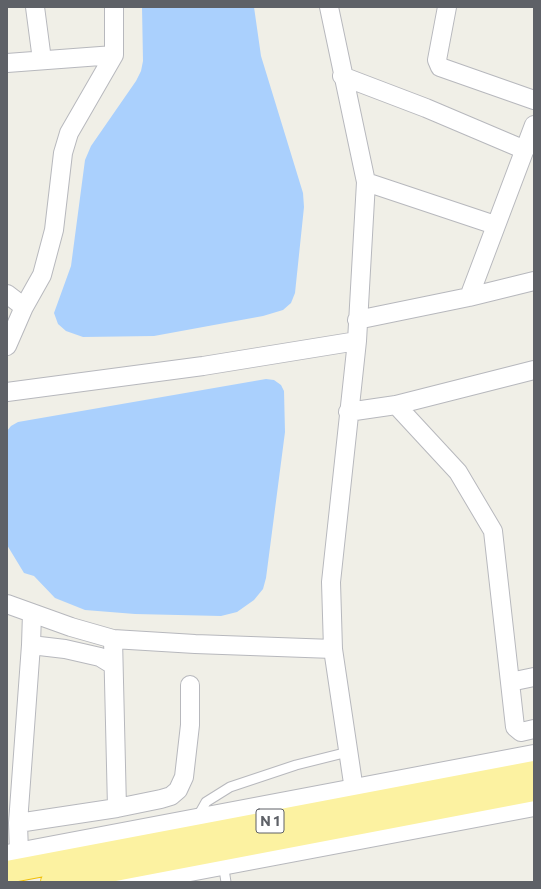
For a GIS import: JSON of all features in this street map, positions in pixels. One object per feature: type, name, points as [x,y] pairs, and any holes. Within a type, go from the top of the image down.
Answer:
[{"type":"highway","name":"N 1","points":[[7,872],[397,789],[534,772]]},
{"type":"highway","name":"N 1","points":[[52,882],[223,865],[534,790]]},
{"type":"street","points":[[35,7],[42,60]]},
{"type":"street","points":[[7,346],[24,307],[42,275],[54,230],[64,153],[69,133],[114,55],[114,7]]},
{"type":"street","points":[[329,7],[342,76],[356,130],[366,182],[357,341],[330,582],[333,649],[354,790]]},
{"type":"street","points":[[447,7],[437,60],[440,67],[534,100]]},
{"type":"street","points":[[7,63],[114,55]]},
{"type":"street","points":[[342,76],[426,108],[524,150]]},
{"type":"street","points":[[469,297],[534,125]]},
{"type":"street","points":[[366,182],[495,225]]},
{"type":"street","points":[[357,320],[469,297],[534,281]]},
{"type":"street","points":[[7,294],[24,307]]},
{"type":"street","points":[[7,392],[204,366],[357,341]]},
{"type":"street","points":[[348,412],[396,405],[534,370]]},
{"type":"street","points":[[396,405],[458,472],[493,531],[515,727],[521,732],[534,729]]},
{"type":"street","points":[[7,604],[71,627],[113,639],[195,644],[333,649]]},
{"type":"street","points":[[32,613],[18,823],[13,855],[354,790],[397,789],[534,756]]},
{"type":"street","points":[[113,639],[117,808]]},
{"type":"street","points":[[31,645],[65,649],[100,657],[113,665]]},
{"type":"street","points":[[510,682],[534,677]]},
{"type":"street","points":[[18,823],[117,808],[171,796],[178,790],[184,777],[190,725],[190,685]]},
{"type":"street","points":[[126,882],[223,865],[534,805]]},
{"type":"lane","points":[[196,820],[206,802],[230,787],[296,765],[348,752]]},
{"type":"water","points":[[142,7],[254,7],[261,56],[303,193],[304,207],[295,293],[291,303],[283,310],[263,316],[154,336],[83,337],[66,331],[58,324],[54,313],[71,266],[85,160],[91,146],[136,81],[141,71],[143,61]]},
{"type":"water","points":[[266,379],[274,380],[281,385],[284,391],[285,432],[266,578],[263,589],[254,600],[237,612],[221,616],[135,614],[85,610],[55,598],[34,576],[24,573],[7,545],[7,431],[11,426],[18,422]]}]
